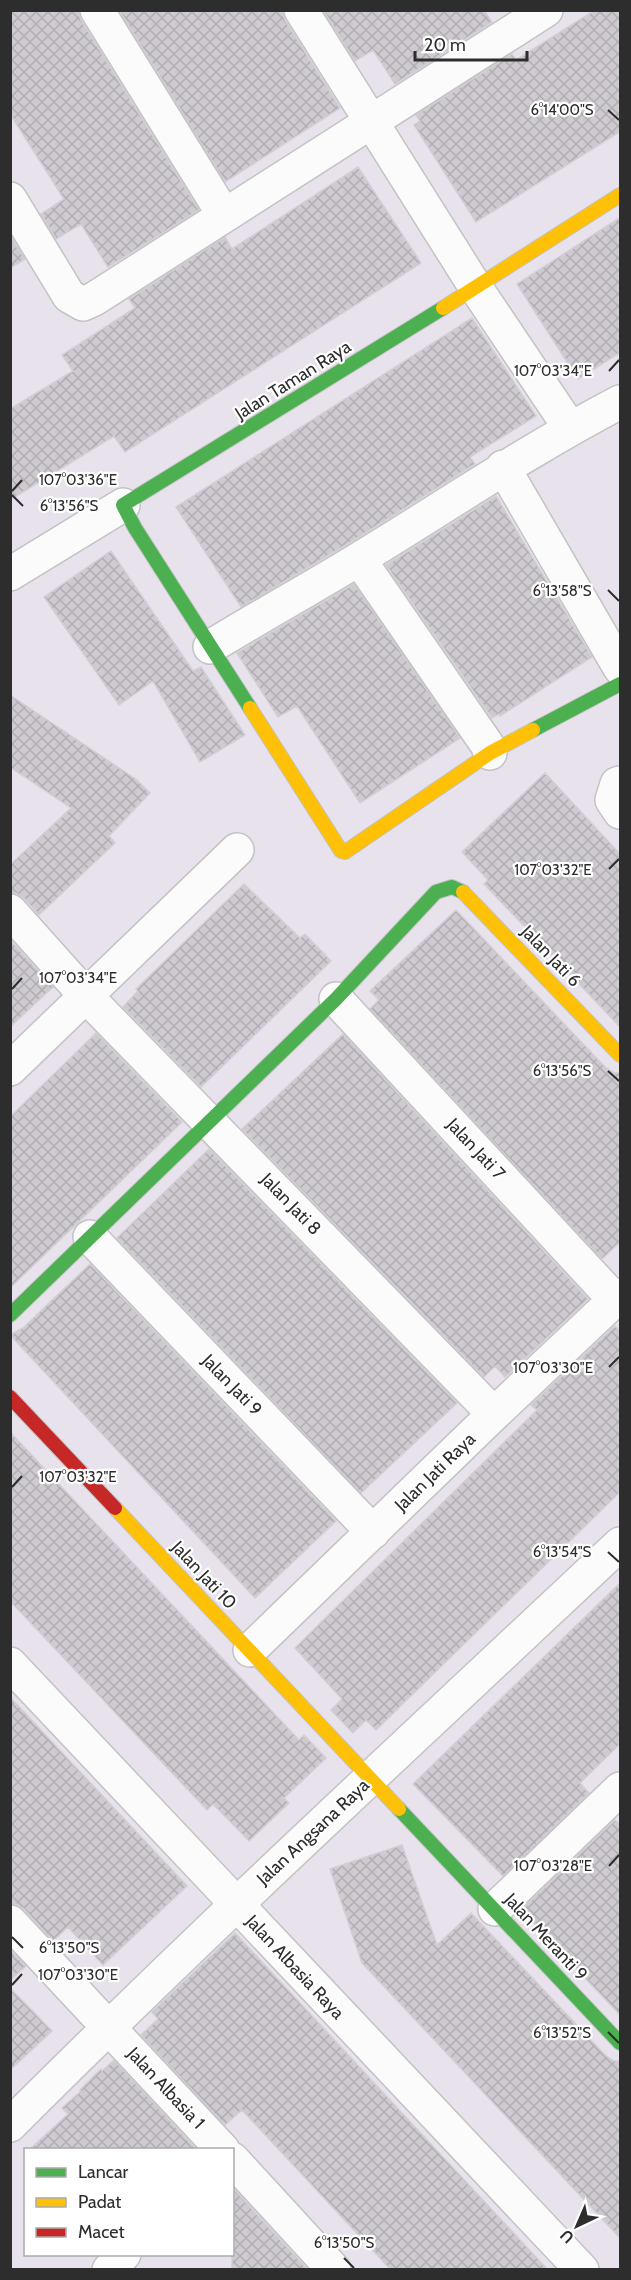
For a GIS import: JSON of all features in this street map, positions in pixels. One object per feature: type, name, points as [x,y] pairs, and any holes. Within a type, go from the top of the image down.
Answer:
[{"type":"street","points":[[97,10],[224,215]]},
{"type":"street","points":[[301,10],[476,288],[570,428]]},
{"type":"street","points":[[10,199],[69,296],[83,304],[371,122],[506,21],[546,10]]},
{"type":"street","name":"Jalan Taman Raya","points":[[123,505],[476,288],[621,195]]},
{"type":"street","points":[[210,646],[359,560],[503,467],[570,428],[621,402]]},
{"type":"street","points":[[503,467],[621,668]]},
{"type":"street","points":[[10,574],[123,505],[135,528],[341,851],[345,852],[490,753],[621,684]]},
{"type":"street","points":[[359,560],[488,746],[490,753]]},
{"type":"street","points":[[621,783],[617,784],[612,800],[621,812]]},
{"type":"street","points":[[10,1069],[237,849]]},
{"type":"street","name":"Jalan Jati 6","points":[[336,999],[436,892],[452,887],[467,894],[621,1055]]},
{"type":"street","name":"Jalan Jati 8","points":[[10,911],[86,996],[494,1414]]},
{"type":"street","points":[[10,1315],[336,999]]},
{"type":"street","name":"Jalan Jati 7","points":[[336,999],[618,1298]]},
{"type":"street","name":"Jalan Jati 9","points":[[90,1237],[373,1532]]},
{"type":"street","name":"Jalan Jati Raya","points":[[250,1650],[494,1414],[618,1298]]},
{"type":"street","name":"Jalan Jati 10","points":[[10,1397],[371,1779]]},
{"type":"street","name":"Jalan Angsana Raya","points":[[10,2125],[109,2026],[236,1905],[621,1544]]},
{"type":"street","name":"Jalan Albasia Raya","points":[[10,1664],[582,2270]]},
{"type":"street","name":"Jalan Meranti 9","points":[[371,1779],[621,2043]]},
{"type":"street","points":[[495,1909],[618,1796]]},
{"type":"street","name":"Jalan Albasia 1","points":[[10,1922],[221,2148]]},
{"type":"street","points":[[234,2161],[334,2270]]},
{"type":"street","points":[[109,2270],[122,2256]]},
{"type":"building","points":[[10,10],[78,10],[81,20],[199,210],[108,267],[81,224],[56,239],[41,214],[64,199],[10,114]]},
{"type":"building","points":[[119,10],[282,10],[285,20],[340,108],[225,182]]},
{"type":"building","points":[[323,10],[484,10],[492,22],[395,84],[373,50],[355,61]]},
{"type":"building","points":[[595,10],[621,10],[621,131],[476,222],[414,125],[420,121],[416,115],[512,54],[516,60]]},
{"type":"building","points":[[358,167],[421,263],[125,452],[114,436],[10,500],[10,409],[73,371],[62,355],[135,308],[129,299],[225,237],[232,249]]},
{"type":"building","points":[[621,217],[621,352],[578,379],[517,284]]},
{"type":"building","points":[[10,236],[25,259],[10,268]]},
{"type":"building","points":[[472,318],[536,416],[470,457],[475,464],[241,607],[176,507]]},
{"type":"building","points":[[496,496],[592,657],[500,716],[499,714],[492,718],[386,565]]},
{"type":"building","points":[[111,551],[193,671],[201,667],[245,735],[200,762],[153,681],[119,705],[44,597]]},
{"type":"building","points":[[354,584],[460,738],[360,803],[297,706],[278,717],[237,653]]},
{"type":"building","points":[[10,695],[137,780],[150,793],[109,836],[115,843],[39,915],[24,898],[16,893],[10,893],[10,865],[71,808],[10,767]]},
{"type":"building","points":[[545,773],[621,855],[621,1028],[484,884],[488,880],[462,852]]},
{"type":"building","points":[[244,884],[300,938],[305,934],[331,961],[201,1087],[123,1007],[138,991],[136,989]]},
{"type":"building","points":[[456,910],[606,1068],[614,1073],[621,1073],[621,1241],[602,1259],[370,1009],[379,1000],[370,991]]},
{"type":"building","points":[[10,940],[53,987],[10,1027]]},
{"type":"building","points":[[96,1033],[182,1122],[10,1288],[10,1117]]},
{"type":"building","points":[[343,1034],[588,1299],[505,1377],[495,1366],[484,1377],[242,1129]]},
{"type":"building","points":[[209,1149],[457,1403],[361,1493],[117,1238]]},
{"type":"building","points":[[90,1264],[336,1521],[255,1598],[10,1335],[23,1328]]},
{"type":"building","points":[[615,1326],[621,1332],[621,1491],[376,1730],[366,1720],[353,1733],[331,1710],[342,1699],[295,1648],[537,1410],[531,1405]]},
{"type":"building","points":[[10,1432],[299,1740],[304,1735],[326,1758],[284,1798],[289,1803],[249,1841],[213,1804],[207,1810],[10,1601]]},
{"type":"building","points":[[621,1582],[621,1743],[580,1783],[589,1793],[503,1876],[413,1784]]},
{"type":"building","points":[[10,1697],[187,1886],[103,1965],[68,1927],[53,1941],[24,1909],[16,1904],[10,1904]]},
{"type":"building","points":[[615,1820],[621,1825],[621,2016],[521,1910]]},
{"type":"building","points":[[402,1845],[437,1945],[471,1913],[606,2056],[614,2061],[621,2061],[621,2239],[362,1963],[330,1869]]},
{"type":"building","points":[[235,1933],[548,2270],[391,2270],[242,2110],[225,2125],[141,2035],[158,2019],[152,2012]]},
{"type":"building","points":[[10,1950],[26,1966],[10,1980]]},
{"type":"building","points":[[10,1988],[52,2031],[10,2070]]},
{"type":"building","points":[[114,2060],[195,2148],[31,2148],[68,2114],[62,2108],[101,2069],[102,2071]]},
{"type":"building","points":[[234,2189],[308,2270],[232,2270],[232,2256],[234,2256]]},
{"type":"traffic: fast","points":[[250,708],[135,528],[123,505],[443,308]]},
{"type":"traffic: fast","points":[[533,730],[620,684]]},
{"type":"traffic: fast","points":[[10,1315],[336,999],[436,892],[452,887],[463,892]]},
{"type":"traffic: fast","points":[[399,1809],[620,2043]]},
{"type":"traffic: slow","points":[[443,308],[620,195]]},
{"type":"traffic: slow","points":[[250,708],[341,851],[345,852],[490,753],[533,730]]},
{"type":"traffic: slow","points":[[463,892],[620,1055]]},
{"type":"traffic: slow","points":[[115,1508],[399,1809]]},
{"type":"traffic: jam","points":[[10,1397],[115,1508]]}]
